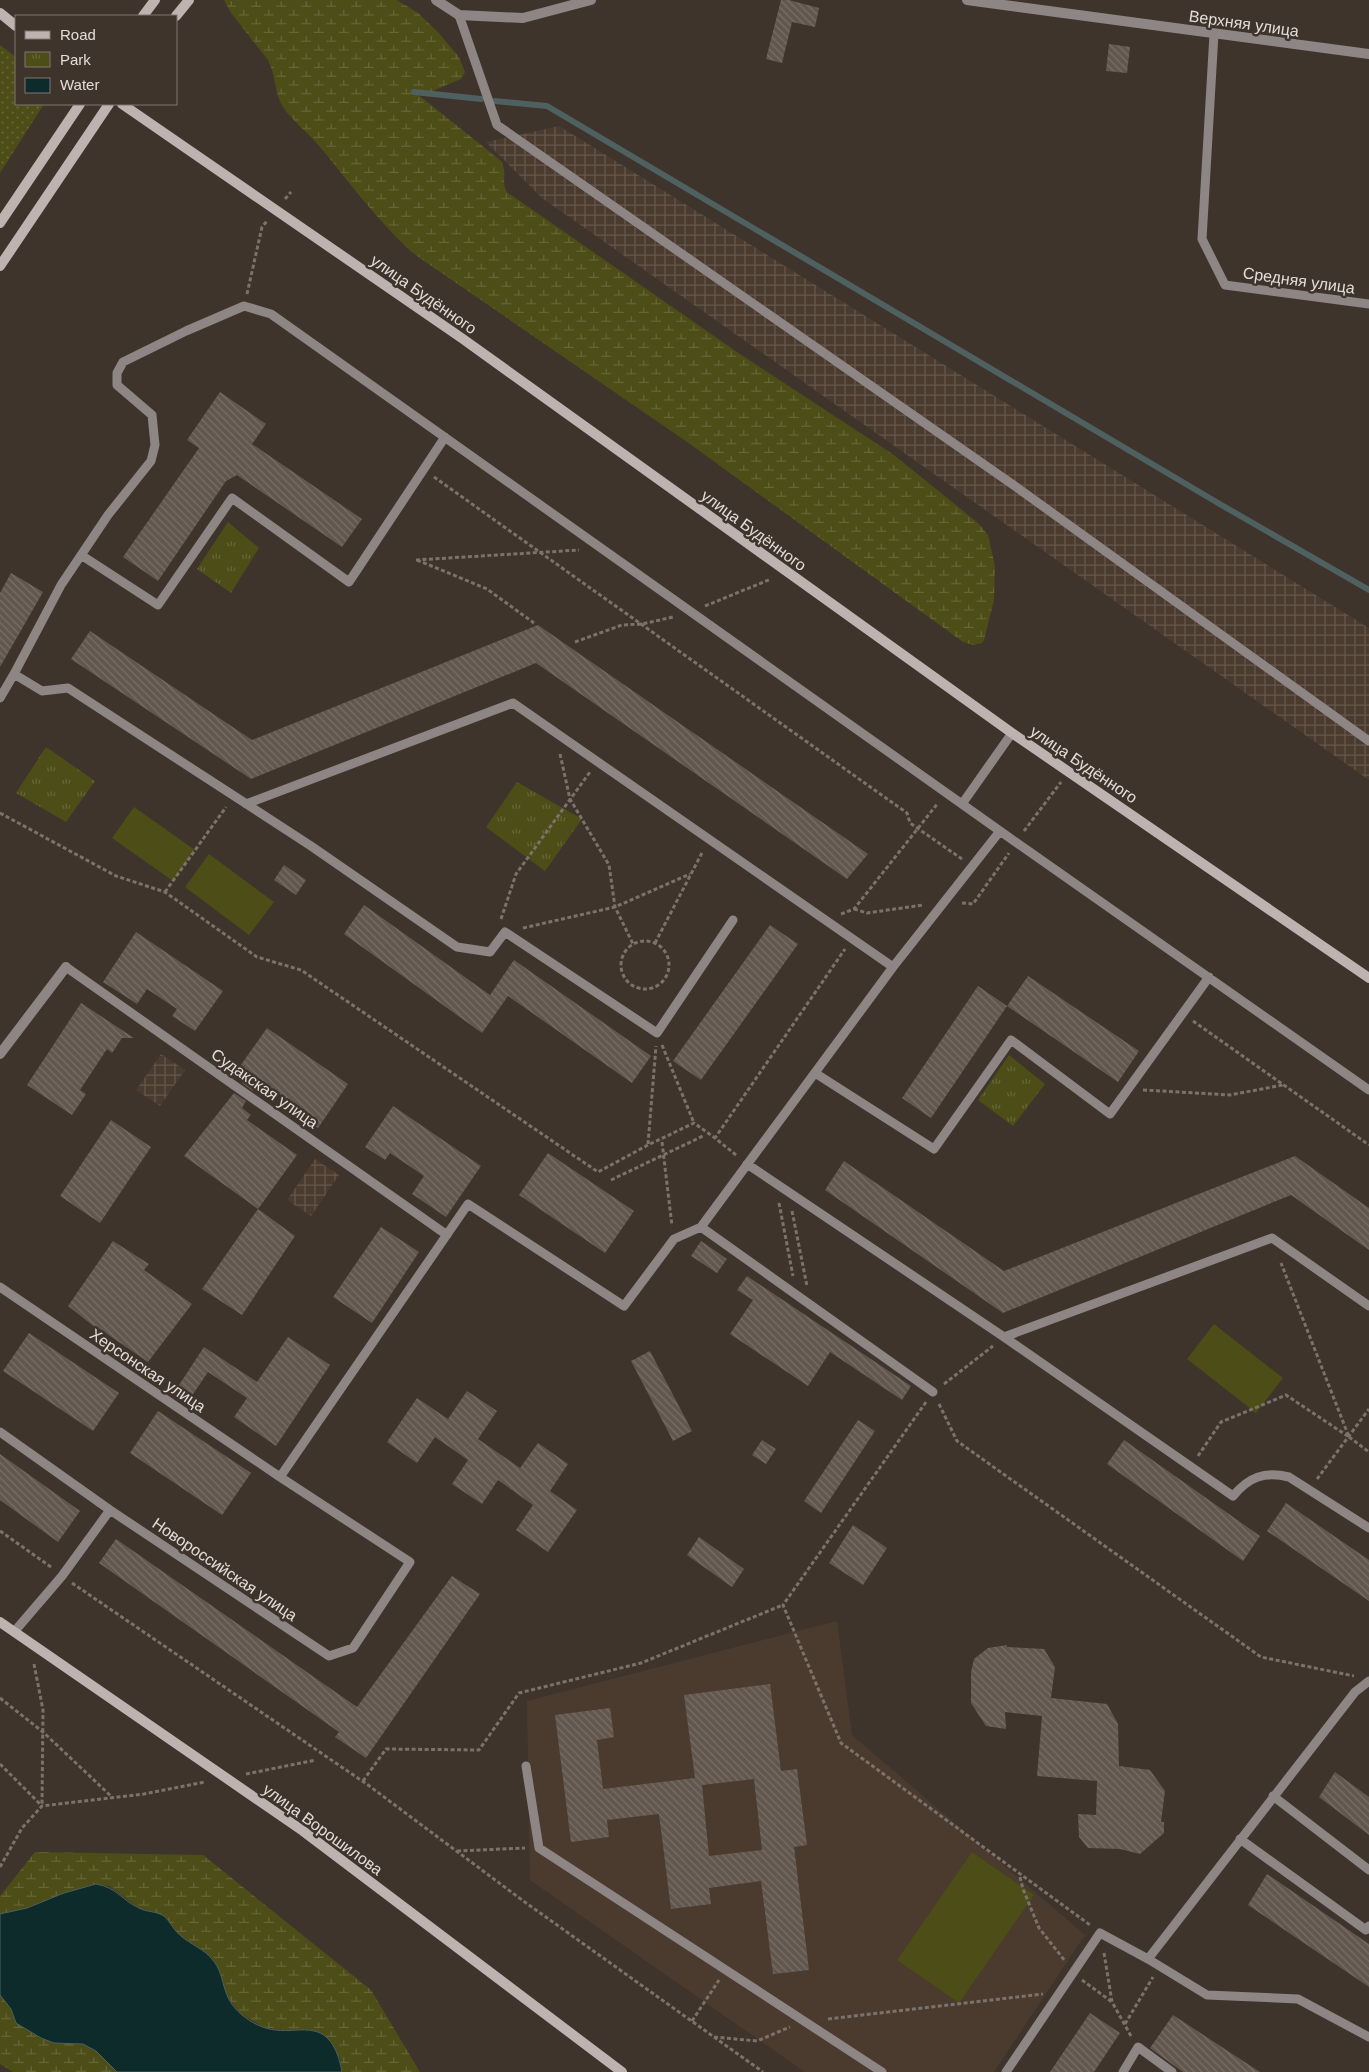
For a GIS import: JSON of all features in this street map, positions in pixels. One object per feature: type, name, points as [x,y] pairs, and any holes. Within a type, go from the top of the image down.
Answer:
[{"type":"main road","points":[[145,15],[156,0]]},
{"type":"main road","points":[[177,15],[189,0]]},
{"type":"main road","points":[[0,13],[15,25]]},
{"type":"main road","points":[[0,223],[79,105]]},
{"type":"main road","points":[[0,266],[108,105]]},
{"type":"main road","name":"улица Будённого","points":[[123,105],[463,339],[1012,733],[1369,978]]},
{"type":"main road","name":"улица Ворошилова","points":[[0,1622],[303,1831],[622,2072]]},
{"type":"street","points":[[436,0],[459,15],[523,18],[592,0]]},
{"type":"street","name":"Верхняя улица","points":[[968,0],[1369,54]]},
{"type":"street","points":[[0,1054],[66,967]]},
{"type":"lane","points":[[459,15],[497,125],[1004,478],[1369,741]]},
{"type":"lane","name":"Средняя улица","points":[[1214,34],[1202,239],[1225,285],[1369,304]]},
{"type":"lane","points":[[0,698],[61,585],[108,515],[151,461],[155,444],[152,416],[117,384],[117,374],[123,362],[186,331],[244,306],[271,314],[1000,832],[1369,1090]]},
{"type":"lane","points":[[81,555],[158,605],[232,498],[349,582],[445,437]]},
{"type":"lane","points":[[14,674],[42,691],[68,688],[311,846],[457,947],[490,952],[502,929],[657,1033],[733,920]]},
{"type":"lane","points":[[246,804],[513,703],[893,967]]},
{"type":"lane","points":[[962,804],[1012,733]]},
{"type":"lane","points":[[280,1477],[468,1204],[624,1306],[674,1239],[701,1227],[893,967],[1000,832]]},
{"type":"lane","name":"Судакская улица","points":[[66,967],[447,1235]]},
{"type":"lane","points":[[815,1073],[934,1149],[1011,1040],[1110,1114],[1209,978]]},
{"type":"lane","points":[[747,1164],[1004,1337],[1234,1496],[1242,1486],[1260,1476],[1275,1473],[1289,1477],[1369,1528]]},
{"type":"lane","points":[[701,1227],[933,1392]]},
{"type":"lane","points":[[1004,1337],[1272,1238],[1369,1306]]},
{"type":"lane","name":"Херсонская улица","points":[[0,1287],[280,1477],[410,1562]]},
{"type":"lane","name":"Новороссийская улица","points":[[0,1432],[110,1510],[329,1656],[353,1648],[410,1562]]},
{"type":"lane","points":[[14,1632],[62,1576],[110,1510]]},
{"type":"lane","points":[[1148,1959],[1356,1692],[1369,1681]]},
{"type":"lane","points":[[526,1766],[539,1848],[882,2072]]},
{"type":"lane","points":[[1274,1796],[1369,1870]]},
{"type":"lane","points":[[1240,1840],[1366,1930],[1369,1926]]},
{"type":"lane","points":[[1006,2072],[1100,1933],[1148,1959],[1207,1995],[1298,1999],[1369,2037]]},
{"type":"lane","points":[[1123,2072],[1138,2047],[1172,2072]]},
{"type":"path","points":[[244,306],[262,227],[291,192]]},
{"type":"path","points":[[424,470],[907,813],[910,823],[973,866]]},
{"type":"path","points":[[534,623],[488,589],[416,560],[602,548]]},
{"type":"path","points":[[555,732],[570,799],[610,865],[615,907],[633,944]]},
{"type":"path","points":[[597,761],[516,874],[502,929],[615,907],[690,874]]},
{"type":"path","points":[[826,920],[854,909],[946,793]]},
{"type":"path","points":[[165,892],[234,796]]},
{"type":"path","points":[[1,814],[116,876],[165,892],[257,957],[301,970],[598,1172],[694,1123]]},
{"type":"path","points":[[655,943],[710,839]]},
{"type":"path","points":[[715,1138],[852,938]]},
{"type":"path","points":[[640,942],[655,943],[667,954],[669,969],[662,983],[647,989],[632,985],[622,972],[623,957],[633,944],[640,942]]},
{"type":"path","points":[[1183,1013],[1369,1145]]},
{"type":"path","points":[[648,1145],[657,1033]]},
{"type":"path","points":[[657,1033],[694,1123],[747,1164]]},
{"type":"path","points":[[1128,1090],[1230,1095],[1284,1085]]},
{"type":"path","points":[[611,1180],[703,1136]]},
{"type":"path","points":[[662,1142],[674,1239]]},
{"type":"path","points":[[775,1183],[797,1296]]},
{"type":"path","points":[[788,1191],[811,1306]]},
{"type":"path","points":[[1272,1238],[1349,1437]]},
{"type":"path","points":[[363,1781],[386,1749],[480,1750],[519,1693],[641,1663],[783,1605],[933,1392],[1004,1337]]},
{"type":"path","points":[[933,1392],[956,1441],[1261,1657],[1359,1677]]},
{"type":"path","points":[[1191,1467],[1221,1422],[1286,1394],[1369,1452]]},
{"type":"path","points":[[1310,1490],[1369,1409]]},
{"type":"path","points":[[0,1530],[62,1576],[363,1781],[692,2022],[764,2072]]},
{"type":"path","points":[[783,1605],[841,1743],[1100,1933],[1112,2002],[1138,2047]]},
{"type":"path","points":[[33,1658],[43,1710],[42,1806]]},
{"type":"path","points":[[0,1698],[43,1732],[113,1798]]},
{"type":"path","points":[[0,1867],[22,1828],[42,1806],[144,1794],[316,1760]]},
{"type":"path","points":[[0,1764],[42,1806]]},
{"type":"path","points":[[457,1851],[539,1848]]},
{"type":"path","points":[[1020,1876],[1023,1889],[1039,1928],[1083,1981],[1112,2002]]},
{"type":"path","points":[[1125,2024],[1160,1966]]},
{"type":"path","points":[[692,2022],[726,1970]]},
{"type":"path","points":[[714,2037],[757,2041],[804,2022],[1060,1992],[1083,1981]]},
{"type":"shaded area","points":[[559,126],[1369,628],[1369,780],[542,198],[486,142]]},
{"type":"shaded area","points":[[161,1054],[185,1070],[160,1106],[136,1090]]},
{"type":"shaded area","points":[[315,1159],[339,1175],[311,1216],[287,1200]]},
{"type":"shaded area","points":[[837,1621],[852,1735],[1085,1935],[994,2072],[805,2072],[530,1880],[527,1701]]},
{"type":"green space","points":[[224,0],[397,0],[418,13],[438,32],[459,57],[465,72],[461,79],[430,92],[427,96],[416,93],[500,160],[503,164],[504,184],[507,192],[737,352],[894,455],[978,523],[988,535],[995,566],[994,600],[982,643],[973,645],[963,642],[690,444],[414,254],[376,216],[316,142],[296,123],[283,107],[268,60],[231,13]]},
{"type":"green space","points":[[0,45],[15,56],[15,105],[43,105],[0,173]]},
{"type":"green space","points":[[228,522],[259,548],[231,593],[197,569]]},
{"type":"green space","points":[[46,747],[95,781],[66,822],[16,793]]},
{"type":"green space","points":[[517,782],[582,819],[545,871],[486,827]]},
{"type":"green space","points":[[134,807],[195,850],[173,881],[112,838]]},
{"type":"green space","points":[[209,854],[274,902],[249,935],[185,887]]},
{"type":"green space","points":[[1009,1055],[1045,1084],[1013,1126],[978,1100]]},
{"type":"green space","points":[[1214,1324],[1283,1378],[1256,1413],[1187,1359]]},
{"type":"green space","points":[[35,1852],[203,1855],[371,1990],[420,2072],[342,2072],[340,2057],[288,2031],[263,2027],[241,2014],[225,1994],[218,1969],[212,1958],[181,1936],[164,1917],[152,1911],[140,1909],[109,1886],[96,1884],[64,1893],[27,1908],[0,1914],[0,1896]]},
{"type":"green space","points":[[972,1852],[1034,1895],[959,2003],[897,1960]]},
{"type":"green space","points":[[0,1995],[11,2009],[16,2023],[54,2043],[83,2044],[96,2051],[117,2072],[13,2072],[0,2064]]},
{"type":"water","points":[[96,1884],[115,1891],[139,1908],[164,1916],[179,1934],[209,1955],[220,1972],[230,2001],[250,2021],[271,2029],[309,2030],[321,2033],[334,2047],[342,2072],[117,2072],[96,2051],[83,2044],[54,2043],[41,2038],[16,2023],[11,2009],[0,1995],[0,1914],[27,1908],[64,1893]]},
{"type":"building","points":[[781,0],[789,0],[819,8],[815,27],[792,22],[782,63],[766,59]]},
{"type":"building","points":[[1109,44],[1130,47],[1127,73],[1106,71]]},
{"type":"building","points":[[220,392],[266,424],[252,444],[362,519],[342,547],[237,475],[226,481],[158,581],[123,557],[199,448],[187,440]]},
{"type":"building","points":[[11,573],[43,592],[0,667],[0,593]]},
{"type":"building","points":[[538,625],[868,854],[847,879],[536,663],[251,779],[71,659],[90,631],[252,740]]},
{"type":"building","points":[[284,865],[306,880],[296,895],[274,880]]},
{"type":"building","points":[[364,905],[490,995],[514,960],[651,1056],[632,1083],[508,996],[482,1033],[344,934]]},
{"type":"building","points":[[770,925],[798,944],[701,1080],[673,1061]]},
{"type":"building","points":[[136,932],[223,991],[195,1031],[172,1016],[177,1009],[147,989],[137,1004],[103,982]]},
{"type":"building","points":[[1028,976],[1139,1051],[1118,1082],[1007,1006]]},
{"type":"building","points":[[978,986],[1007,1006],[931,1118],[902,1098]]},
{"type":"building","points":[[81,1003],[134,1038],[122,1038],[112,1053],[107,1049],[80,1090],[86,1094],[72,1115],[27,1085]]},
{"type":"building","points":[[267,1028],[348,1084],[318,1128],[297,1114],[301,1109],[260,1081],[253,1091],[242,1083],[245,1079],[236,1072]]},
{"type":"building","points":[[234,1093],[246,1101],[242,1108],[251,1115],[247,1120],[297,1155],[258,1209],[184,1156]]},
{"type":"building","points":[[393,1106],[481,1166],[446,1217],[412,1194],[424,1176],[390,1153],[385,1160],[365,1147]]},
{"type":"building","points":[[111,1120],[151,1147],[100,1223],[60,1196]]},
{"type":"building","points":[[548,1153],[634,1211],[605,1253],[519,1195]]},
{"type":"building","points":[[1295,1156],[1369,1208],[1369,1250],[1291,1195],[1003,1313],[825,1190],[844,1161],[1004,1271]]},
{"type":"building","points":[[258,1209],[295,1236],[242,1315],[202,1289]]},
{"type":"building","points":[[381,1227],[419,1252],[372,1323],[333,1297]]},
{"type":"building","points":[[113,1241],[149,1264],[144,1270],[192,1304],[148,1362],[96,1328],[68,1306]]},
{"type":"building","points":[[701,1241],[727,1259],[717,1273],[691,1256]]},
{"type":"building","points":[[747,1276],[911,1386],[902,1400],[830,1352],[808,1386],[730,1334],[753,1300],[737,1290]]},
{"type":"building","points":[[29,1333],[119,1393],[93,1431],[3,1371]]},
{"type":"building","points":[[288,1337],[330,1365],[276,1446],[234,1417],[247,1398],[208,1372],[191,1397],[177,1388],[204,1347],[257,1382]]},
{"type":"building","points":[[650,1351],[692,1431],[673,1441],[631,1361]]},
{"type":"building","points":[[467,1391],[497,1411],[478,1439],[520,1468],[538,1443],[568,1464],[550,1491],[577,1510],[548,1552],[516,1530],[533,1505],[498,1480],[482,1504],[452,1484],[468,1460],[435,1437],[417,1463],[387,1442],[417,1398],[448,1419]]},
{"type":"building","points":[[158,1411],[251,1473],[222,1515],[130,1453]]},
{"type":"building","points":[[858,1420],[875,1431],[821,1513],[804,1501]]},
{"type":"building","points":[[762,1440],[776,1449],[766,1464],[752,1455]]},
{"type":"building","points":[[1124,1440],[1260,1536],[1243,1561],[1107,1464]]},
{"type":"building","points":[[0,1454],[80,1511],[58,1542],[0,1500]]},
{"type":"building","points":[[1286,1503],[1369,1560],[1369,1601],[1267,1531]]},
{"type":"building","points":[[853,1525],[887,1548],[863,1585],[829,1563]]},
{"type":"building","points":[[699,1537],[744,1569],[732,1587],[687,1555]]},
{"type":"building","points":[[116,1539],[357,1707],[452,1576],[480,1594],[366,1758],[335,1737],[339,1732],[99,1563]]},
{"type":"building","points":[[1007,1645],[1007,1647],[1044,1649],[1055,1667],[1051,1698],[1107,1704],[1118,1724],[1119,1766],[1150,1770],[1165,1791],[1161,1822],[1164,1822],[1164,1833],[1140,1854],[1120,1849],[1088,1848],[1079,1837],[1078,1814],[1096,1815],[1097,1781],[1037,1776],[1042,1716],[1005,1712],[1006,1729],[986,1726],[971,1703],[971,1672],[974,1659],[988,1648]]},
{"type":"building","points":[[770,1684],[781,1771],[797,1769],[807,1845],[794,1847],[809,1970],[773,1974],[761,1881],[709,1888],[711,1904],[671,1909],[659,1814],[607,1820],[609,1837],[571,1842],[555,1715],[610,1708],[614,1737],[597,1740],[603,1789],[695,1778],[684,1695]],"holes":[[[754,1779],[762,1850],[709,1856],[702,1785]]]},
{"type":"building","points":[[1335,1772],[1369,1797],[1369,1835],[1319,1797]]},
{"type":"building","points":[[1267,1874],[1369,1944],[1369,1987],[1248,1905]]},
{"type":"building","points":[[1090,2013],[1120,2033],[1094,2072],[1050,2072]]},
{"type":"building","points":[[1173,2015],[1260,2072],[1183,2072],[1150,2048]]},
{"type":"waterway","points":[[414,92],[481,99]]},
{"type":"waterway","points":[[495,101],[547,106],[1218,503],[1369,590]]}]
